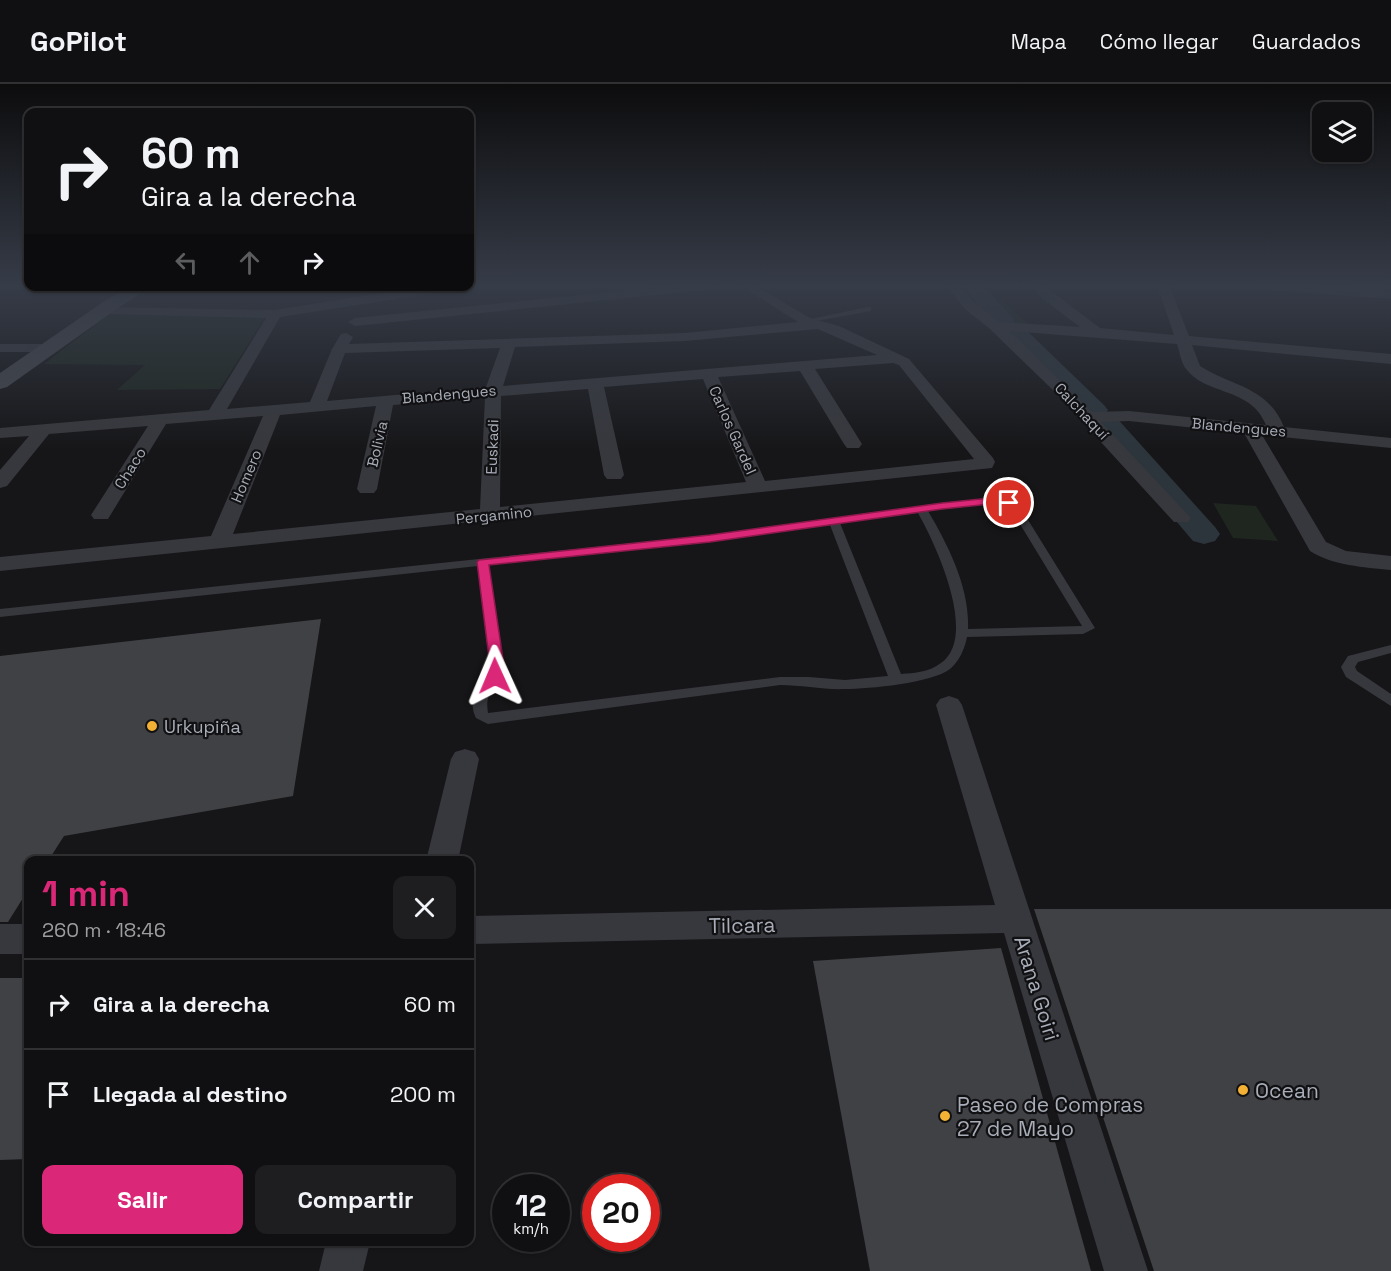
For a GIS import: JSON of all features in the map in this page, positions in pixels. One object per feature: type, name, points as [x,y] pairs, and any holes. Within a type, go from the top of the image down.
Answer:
[{"type":"street","points":[[0,383],[59,340]]},
{"type":"street","points":[[215,415],[259,340]]},
{"type":"street","points":[[317,405],[344,340]]},
{"type":"street","points":[[339,350],[610,340]]},
{"type":"street","points":[[859,340],[898,358]]},
{"type":"street","name":"Calchaquí","points":[[1010,340],[1063,391],[1181,518]]},
{"type":"street","points":[[1182,340],[1193,368],[1205,376],[1258,399],[1271,416],[1277,431]]},
{"type":"street","points":[[1186,340],[1391,359]]},
{"type":"street","name":"Euskadi","points":[[490,515],[493,391],[508,345]]},
{"type":"street","points":[[0,348],[48,348]]},
{"type":"street","name":"Blandengues","points":[[0,433],[898,358]]},
{"type":"street","name":"Pergamino","points":[[0,564],[981,466],[986,462],[904,362],[898,358]]},
{"type":"street","points":[[804,365],[854,444]]},
{"type":"street","name":"Carlos Gardel","points":[[700,373],[749,488]]},
{"type":"street","points":[[595,383],[614,475]]},
{"type":"street","name":"Bolivia","points":[[367,489],[386,400]]},
{"type":"street","name":"Homero","points":[[219,543],[274,409]]},
{"type":"street","name":"Blandengues","points":[[1087,417],[1129,416],[1391,443]]},
{"type":"street","name":"Chaco","points":[[101,515],[160,420]]},
{"type":"street","points":[[0,482],[43,429]]},
{"type":"street","points":[[1250,429],[1318,546],[1326,552],[1391,563]]},
{"type":"street","name":"Arana Goiri","points":[[950,705],[1126,1271]]},
{"type":"street","points":[[443,856],[465,759]]},
{"type":"street","name":"Tilcara","points":[[474,930],[1015,919]]},
{"type":"street","points":[[0,939],[24,939]]},
{"type":"street","points":[[341,1271],[347,1246]]},
{"type":"lane","points":[[0,613],[710,538],[1000,500],[1016,509],[1089,628],[962,633]]},
{"type":"lane","points":[[483,562],[497,666],[495,676],[480,691],[478,700],[481,715],[488,719],[780,681],[810,681],[845,685],[896,679],[937,673],[950,665],[962,633],[962,612],[953,575],[935,530],[921,509]]},
{"type":"lane","points":[[834,521],[896,679]]},
{"type":"lane","points":[[1391,650],[1353,659],[1348,667],[1351,674],[1391,701]]},
{"type":"shaded area","points":[[75,340],[251,340],[220,389],[117,390],[145,365],[44,364]]},
{"type":"shaded area","points":[[1213,503],[1256,506],[1278,541],[1233,538]]},
{"type":"building","name":"Urkupiña","points":[[321,619],[293,796],[64,836],[51,856],[24,856],[24,896],[8,922],[0,922],[0,656]]},
{"type":"building","name":"Ocean","points":[[1034,909],[1391,909],[1391,1271],[1154,1271]]},
{"type":"building","name":"Paseo de Compras 27 de Mayo","points":[[1001,948],[1091,1271],[870,1271],[813,961]]},
{"type":"building","points":[[0,978],[24,978],[24,1159],[0,1160]]},
{"type":"waterway","points":[[1024,340],[1095,410]]},
{"type":"waterway","points":[[1105,421],[1204,534]]},
{"type":"place","name":"Urkupiña","points":[[152,726]]},
{"type":"place","name":"Ocean","points":[[1243,1090]]},
{"type":"place","name":"Paseo de Compras 27 de Mayo","points":[[945,1116]]},
{"type":"route","points":[[495,676],[497,666],[483,562],[710,538],[942,506],[1000,500],[1009,503]]}]
